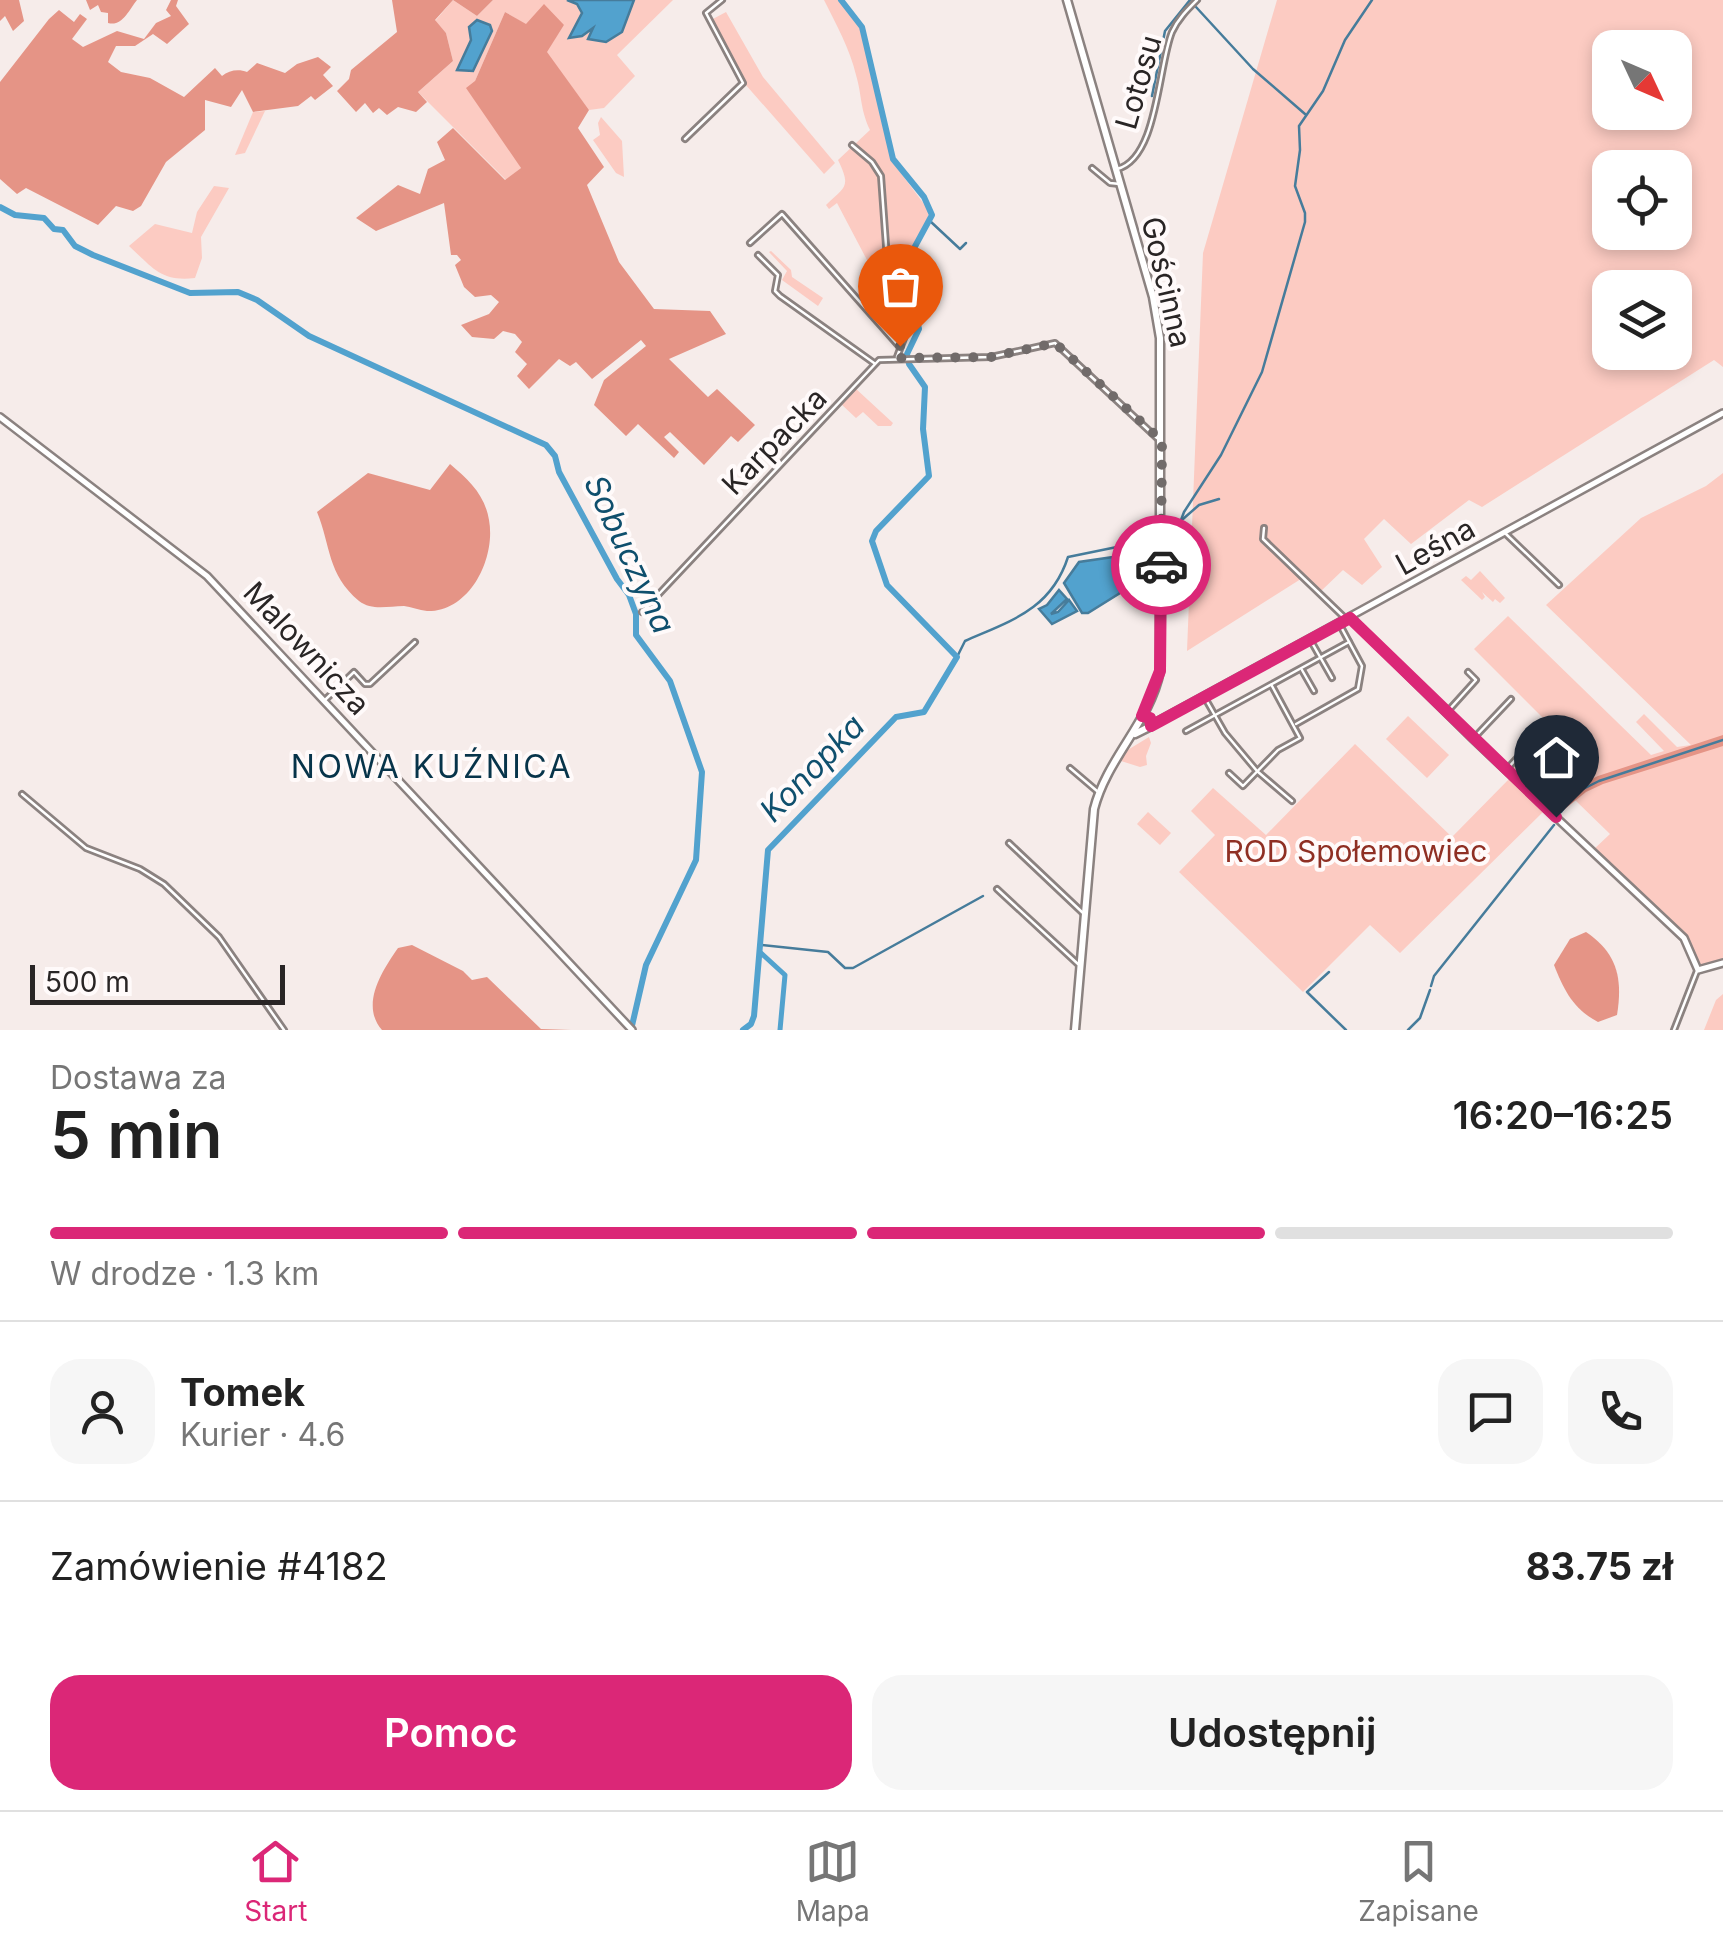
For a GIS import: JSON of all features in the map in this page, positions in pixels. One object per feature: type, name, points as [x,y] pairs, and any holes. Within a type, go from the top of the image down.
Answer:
[{"type":"main road","name":"Gościnna","points":[[1067,0],[1157,317],[1162,360],[1161,662],[1148,719]]},
{"type":"main road","points":[[1075,1030],[1094,809],[1099,792],[1130,738],[1148,719]]},
{"type":"main road","points":[[1139,727],[1146,730],[1148,719]]},
{"type":"street","points":[[685,140],[743,83],[706,13],[722,0]]},
{"type":"street","name":"Lotosu","points":[[1116,170],[1126,167],[1140,150],[1150,125],[1173,30],[1197,0]]},
{"type":"street","points":[[852,146],[872,162],[881,176],[888,273],[909,325],[896,358]]},
{"type":"street","points":[[1092,168],[1110,183],[1120,184]]},
{"type":"street","points":[[750,243],[782,214],[900,346]]},
{"type":"street","points":[[758,256],[778,275],[775,289],[780,296],[874,364],[896,358],[991,357],[1055,343],[1162,441]]},
{"type":"street","name":"Karpacka","points":[[642,612],[874,364]]},
{"type":"street","name":"Leśna","points":[[1148,719],[1168,718],[1723,412]]},
{"type":"street","name":"Malownicza","points":[[0,418],[182,554],[228,597],[554,944],[625,1026]]},
{"type":"street","points":[[1264,528],[1263,539],[1684,938],[1698,970],[1674,1030]]},
{"type":"street","points":[[1505,532],[1559,585]]},
{"type":"street","points":[[1294,725],[1358,690],[1362,666],[1339,624]]},
{"type":"street","points":[[1310,640],[1332,678]]},
{"type":"street","points":[[325,700],[354,672],[370,684],[415,642]]},
{"type":"street","points":[[1186,731],[1349,642]]},
{"type":"street","points":[[1301,669],[1314,692]]},
{"type":"street","points":[[1446,712],[1476,680],[1468,672]]},
{"type":"street","points":[[1229,773],[1243,786],[1278,750],[1300,738],[1272,685]]},
{"type":"street","points":[[1205,698],[1225,734],[1257,772],[1292,801]]},
{"type":"street","points":[[1473,739],[1511,700]]},
{"type":"street","points":[[1506,769],[1543,730]]},
{"type":"street","points":[[1070,768],[1099,792]]},
{"type":"street","points":[[22,794],[86,848],[140,869],[164,884],[219,937],[284,1030]]},
{"type":"street","points":[[1009,844],[1084,914]]},
{"type":"street","points":[[997,889],[1072,961],[1080,964]]},
{"type":"street","points":[[1698,970],[1723,964]]},
{"type":"green space","points":[[453,0],[477,16],[493,0],[673,0],[617,55],[635,76],[604,108],[589,110],[546,52],[564,25],[526,25],[505,12],[475,81],[521,168],[506,180],[418,92],[453,61],[446,33],[435,21]]},
{"type":"green space","points":[[824,0],[839,0],[861,28],[891,160],[930,212],[906,265],[916,321],[910,324],[889,272],[877,279],[837,203],[829,209],[826,205],[844,186],[838,160],[870,130],[850,56]]},
{"type":"green space","points":[[1277,0],[1723,0],[1723,367],[1714,360],[1482,507],[1469,500],[1411,544],[1384,519],[1364,539],[1382,567],[1362,585],[1343,570],[1320,592],[1304,577],[1187,651],[1203,253]]},
{"type":"green space","points":[[726,12],[763,77],[835,163],[824,174],[745,84],[711,20]]},
{"type":"green space","points":[[265,111],[245,153],[235,155],[253,112]]},
{"type":"green space","points":[[601,117],[622,141],[624,177],[616,173],[593,140],[600,135]]},
{"type":"green space","points":[[214,186],[229,188],[201,237],[202,258],[195,278],[166,275],[129,246],[155,224],[192,233],[197,212]]},
{"type":"green space","points":[[771,251],[791,270],[792,277],[823,298],[818,306],[782,280],[787,271]]},
{"type":"green space","points":[[855,388],[893,423],[891,426],[878,426],[863,412],[856,418],[840,403]]},
{"type":"green space","points":[[1723,473],[1723,962],[1698,970],[1689,947],[1592,851],[1610,834],[1575,800],[1556,817],[1506,769],[1549,724],[1474,649],[1508,616],[1651,755],[1664,751],[1636,722],[1644,714],[1677,747],[1691,745],[1546,605],[1641,518],[1706,486]]},
{"type":"green space","points":[[1480,571],[1505,598],[1500,603],[1482,592],[1482,600],[1461,580],[1466,576],[1471,580]]},
{"type":"green space","points":[[1408,716],[1449,755],[1427,778],[1386,739]]},
{"type":"green space","points":[[1149,737],[1147,765],[1140,767],[1121,761],[1126,751]]},
{"type":"green space","name":"ROD Społemowiec","points":[[1355,744],[1452,837],[1509,779],[1544,811],[1400,953],[1370,925],[1303,992],[1179,872],[1215,835],[1191,811],[1213,788],[1266,835]]},
{"type":"green space","points":[[1148,812],[1171,833],[1160,845],[1137,824]]},
{"type":"green space","points":[[1723,994],[1723,1030],[1704,1030],[1716,1000]]},
{"type":"shaded area","points":[[0,0],[19,0],[24,21],[13,31],[5,16],[0,21]]},
{"type":"shaded area","points":[[86,0],[137,0],[125,17],[113,24],[108,23],[108,13],[101,12],[98,5],[90,10]]},
{"type":"shaded area","points":[[171,0],[178,0],[176,6],[189,24],[167,44],[153,34],[135,46],[116,46],[108,62],[121,72],[150,78],[184,97],[215,68],[222,76],[234,71],[247,72],[257,63],[285,73],[318,57],[331,67],[323,75],[333,86],[315,100],[311,96],[298,106],[253,112],[242,90],[231,107],[205,100],[205,130],[166,162],[141,206],[133,211],[116,206],[98,225],[26,188],[17,194],[0,179],[0,82],[49,19],[59,10],[74,22],[80,14],[87,19],[72,39],[83,47],[117,31],[144,39],[156,23],[171,16],[166,10]]},
{"type":"shaded area","points":[[392,0],[453,0],[435,20],[446,33],[453,61],[418,92],[427,102],[416,112],[398,107],[387,115],[379,108],[373,113],[365,103],[356,112],[337,91],[349,79],[351,70],[397,32]]},
{"type":"shaded area","points":[[453,0],[493,0],[477,16]]},
{"type":"shaded area","points":[[544,4],[564,25],[547,52],[589,110],[578,128],[604,167],[587,185],[619,262],[654,309],[710,311],[726,334],[669,359],[708,397],[717,389],[755,425],[738,442],[731,436],[704,465],[670,432],[664,437],[679,452],[674,458],[638,424],[626,436],[594,405],[604,380],[646,346],[641,340],[592,379],[576,362],[570,366],[559,359],[529,389],[517,376],[527,364],[515,352],[522,342],[515,334],[503,331],[494,339],[472,337],[461,325],[489,314],[499,302],[491,295],[475,297],[464,287],[455,265],[461,260],[451,255],[444,203],[376,231],[356,218],[398,185],[420,194],[428,169],[445,160],[437,142],[453,128],[505,180],[521,168],[466,88],[475,81],[505,12],[526,24]]},
{"type":"shaded area","points":[[450,464],[475,489],[487,511],[488,550],[477,580],[456,603],[442,609],[375,607],[359,601],[335,570],[317,512],[368,473],[430,490]]},
{"type":"shaded area","points":[[1723,735],[1723,746],[1603,784],[1556,812],[1569,790],[1598,776]]},
{"type":"shaded area","points":[[1586,932],[1605,949],[1618,978],[1617,1015],[1598,1022],[1570,998],[1554,965],[1570,939]]},
{"type":"shaded area","points":[[412,945],[463,971],[472,980],[487,977],[541,1029],[571,1030],[382,1030],[373,1010],[376,988],[398,948]]},
{"type":"water","points":[[567,0],[634,0],[622,32],[606,42],[588,39],[593,28],[582,36],[569,38],[582,13],[577,4]]},
{"type":"water","points":[[477,20],[490,25],[492,31],[473,71],[457,70],[471,40],[469,27]]},
{"type":"water","points":[[1151,543],[1152,573],[1082,613],[1064,583],[1079,562],[1113,557]]},
{"type":"water","points":[[1059,590],[1067,599],[1051,614],[1069,600],[1077,611],[1052,624],[1039,609]]},
{"type":"waterway","name":"Konopka","points":[[743,1030],[754,1016],[768,850],[896,717],[924,712],[957,657],[887,585],[872,541],[876,531],[929,476],[923,429],[925,387],[909,364],[907,354],[919,329],[907,273],[912,252],[932,215],[924,197],[893,159],[862,27],[841,0]]},
{"type":"waterway","points":[[1152,96],[1165,31],[1190,0]]},
{"type":"waterway","points":[[1166,537],[1177,531],[1262,372],[1305,222],[1295,186],[1299,126],[1323,91],[1345,40],[1372,0]]},
{"type":"waterway","points":[[1196,7],[1253,69],[1305,114]]},
{"type":"waterway","name":"Sobuczyna","points":[[0,207],[15,215],[44,218],[54,229],[63,230],[75,246],[190,293],[238,292],[257,300],[309,336],[546,445],[555,456],[559,472],[629,595],[636,614],[636,635],[670,681],[702,772],[696,860],[646,965],[631,1030]]},
{"type":"waterway","points":[[930,221],[960,249],[966,243]]},
{"type":"waterway","points":[[1183,519],[1199,505],[1219,499]]},
{"type":"waterway","points":[[957,657],[965,641],[1013,620],[1040,602],[1061,575],[1068,557],[1156,539]]},
{"type":"waterway","points":[[1561,812],[1575,793],[1599,781],[1723,740]]},
{"type":"waterway","points":[[1431,986],[1434,976],[1554,825]]},
{"type":"waterway","points":[[761,945],[828,952],[845,968],[853,968],[983,896]]},
{"type":"waterway","points":[[761,953],[785,975],[780,1030]]},
{"type":"waterway","points":[[1329,972],[1307,992],[1346,1030]]},
{"type":"waterway","points":[[1408,1030],[1420,1018],[1430,990]]},
{"type":"way so far","points":[[900,346],[896,358],[933,359],[991,357],[1055,343],[1162,441],[1161,565]]},
{"type":"district","name":"NOWA KUŹNICA","points":[[432,766]]},
{"type":"route","points":[[1161,565],[1160,671],[1142,716],[1150,718],[1151,726],[1350,618],[1556,817]]}]
